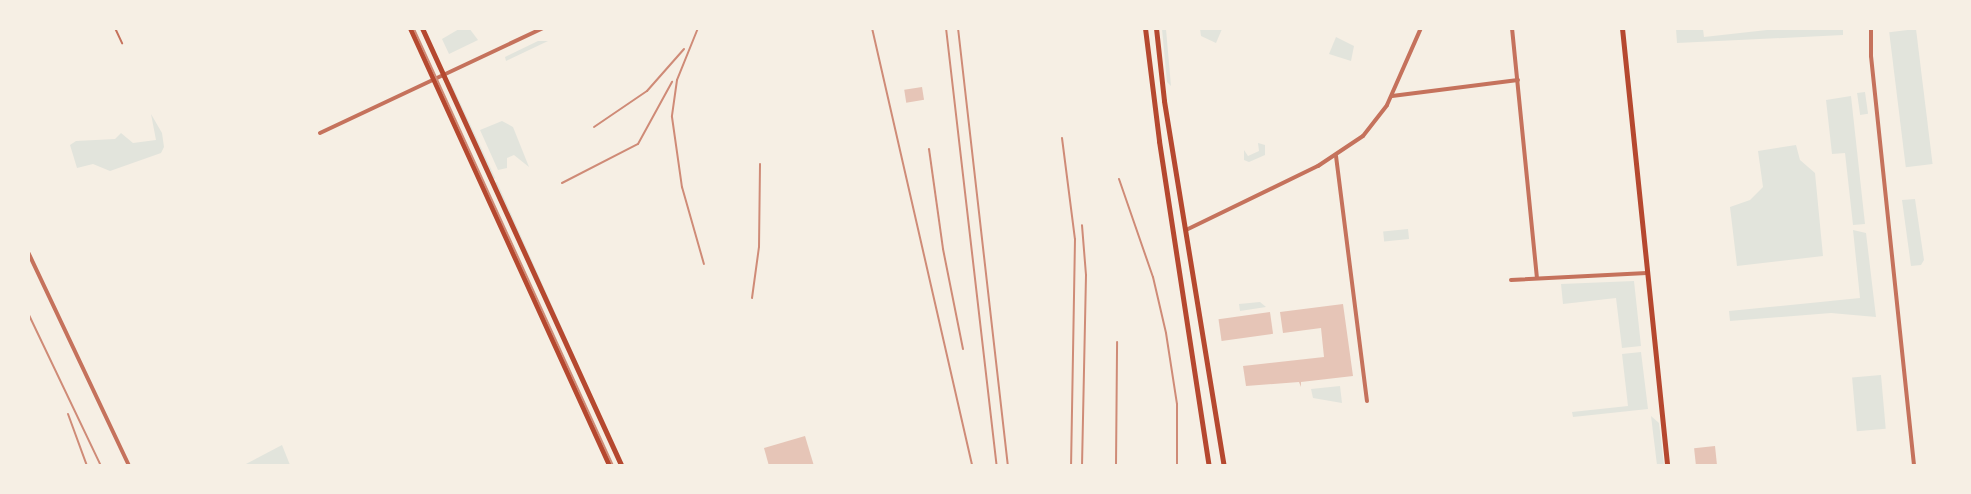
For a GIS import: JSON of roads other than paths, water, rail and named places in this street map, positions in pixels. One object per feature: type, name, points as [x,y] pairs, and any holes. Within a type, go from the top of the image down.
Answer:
[{"type":"main road","points":[[410,28],[610,465]]},
{"type":"main road","points":[[422,28],[622,465]]},
{"type":"main road","points":[[1146,28],[1159,141],[1209,465]]},
{"type":"main road","points":[[1156,28],[1164,101],[1224,465]]},
{"type":"main road","points":[[1622,28],[1667,465]]},
{"type":"street","points":[[320,133],[543,28]]},
{"type":"street","points":[[1186,230],[1336,156],[1363,136],[1392,96],[1421,28]]},
{"type":"street","points":[[1512,28],[1537,278]]},
{"type":"street","points":[[1871,28],[1871,56],[1914,465]]},
{"type":"street","points":[[1392,96],[1518,80]]},
{"type":"street","points":[[1336,156],[1367,401]]},
{"type":"street","points":[[28,252],[129,465]]},
{"type":"street","points":[[1511,280],[1647,273]]},
{"type":"lane","points":[[116,28],[122,43]]},
{"type":"tram line","points":[[414,28],[614,466]]},
{"type":"railway","points":[[698,28],[677,80],[672,117],[682,187],[704,264]]},
{"type":"railway","points":[[872,28],[972,466]]},
{"type":"railway","points":[[946,28],[997,466]]},
{"type":"railway","points":[[958,28],[1008,466]]},
{"type":"railway","points":[[594,127],[647,91],[684,49]]},
{"type":"railway","points":[[562,183],[638,144],[672,82]]},
{"type":"railway","points":[[1062,138],[1075,239],[1071,466]]},
{"type":"railway","points":[[929,149],[943,249],[963,349]]},
{"type":"railway","points":[[752,298],[759,247],[760,164]]},
{"type":"railway","points":[[1119,179],[1153,277],[1166,333],[1177,404],[1177,466]]},
{"type":"railway","points":[[1082,225],[1086,275],[1082,466]]},
{"type":"railway","points":[[28,313],[101,466]]},
{"type":"railway","points":[[1116,466],[1117,342]]},
{"type":"railway","points":[[68,414],[87,466]]}]
